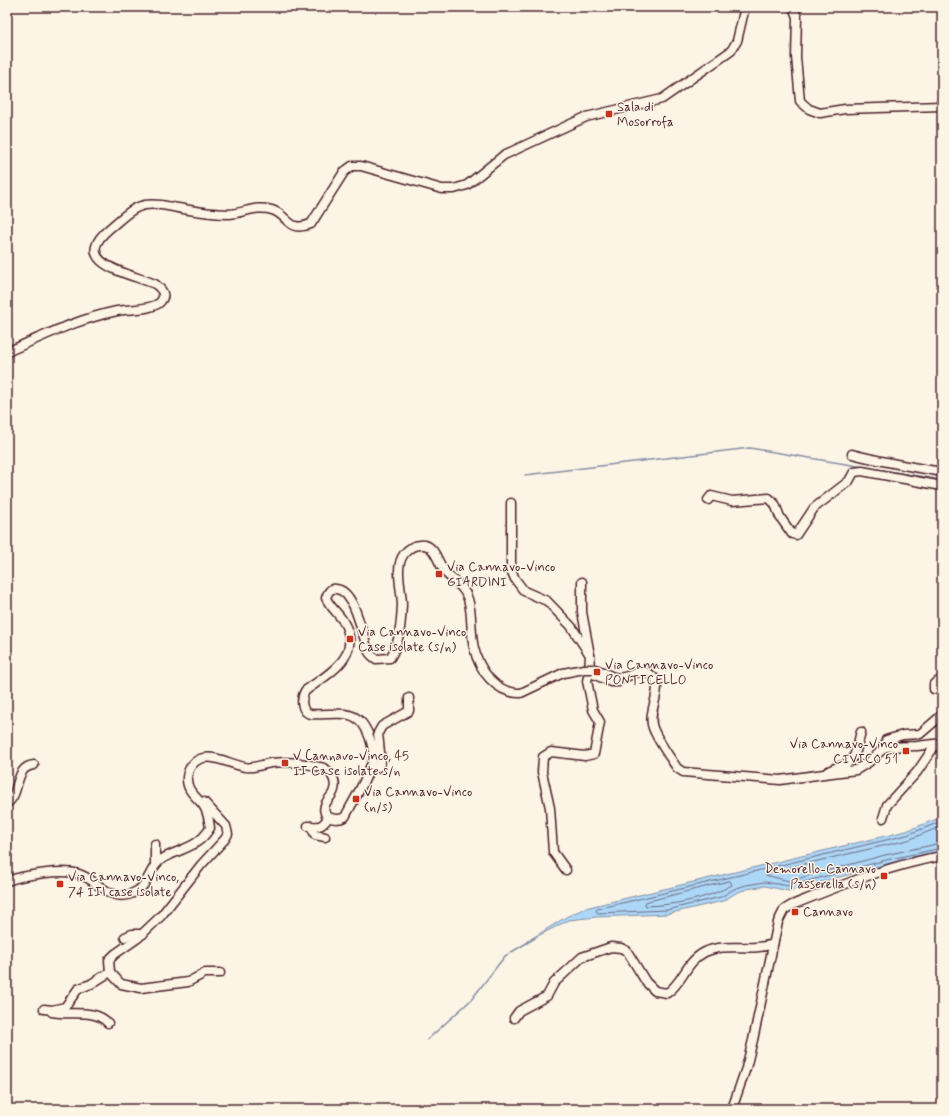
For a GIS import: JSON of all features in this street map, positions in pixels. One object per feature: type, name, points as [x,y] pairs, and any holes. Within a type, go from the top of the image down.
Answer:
[{"type":"street","points":[[7,352],[65,325],[118,311],[153,307],[161,302],[164,296],[162,289],[155,284],[102,263],[95,254],[95,245],[99,237],[130,212],[144,205],[159,204],[228,214],[266,208],[275,211],[291,225],[301,228],[311,224],[344,172],[352,166],[361,166],[442,189],[454,190],[467,185],[504,155],[586,117],[662,99],[731,51],[737,41],[745,7]]},
{"type":"street","points":[[793,7],[796,17],[796,57],[800,101],[808,109],[820,113],[845,109],[942,106]]},
{"type":"street","points":[[852,454],[882,462],[889,461],[921,469],[942,472]]},
{"type":"street","points":[[708,500],[711,496],[732,501],[769,498],[775,504],[780,517],[792,534],[796,535],[814,508],[848,481],[854,472],[862,471],[942,486]]},
{"type":"street","points":[[512,503],[511,570],[515,579],[524,591],[547,601],[561,615],[571,626],[590,655]]},
{"type":"street","points":[[328,818],[340,820],[345,818],[370,767],[373,758],[373,748],[364,725],[358,718],[350,715],[310,714],[305,710],[302,704],[302,696],[305,691],[342,663],[347,656],[349,646],[346,627],[326,598],[328,592],[333,589],[340,589],[347,593],[360,623],[370,654],[376,659],[390,658],[399,633],[402,605],[401,561],[404,554],[416,545],[423,544],[430,548],[444,571],[462,587],[468,600],[474,649],[487,675],[497,686],[514,693],[521,693],[563,673],[598,669],[613,677],[622,678],[642,671],[654,676],[657,682],[657,693],[650,718],[653,728],[677,768],[683,772],[780,780],[856,770],[869,762],[885,747],[886,740],[903,735],[920,734],[942,715]]},
{"type":"street","points":[[566,870],[553,852],[550,808],[541,766],[543,757],[551,752],[585,756],[594,754],[600,722],[593,710],[587,680],[590,649],[582,612],[582,582]]},
{"type":"street","points":[[942,680],[934,684],[934,688],[942,690]]},
{"type":"street","points":[[370,767],[376,768],[381,762],[378,733],[382,726],[410,711],[409,698]]},
{"type":"street","points":[[824,774],[829,770],[849,762],[856,751],[861,732]]},
{"type":"street","points":[[885,747],[939,743]]},
{"type":"street","points":[[883,818],[887,805],[917,772],[939,743]]},
{"type":"street","points":[[7,881],[16,878],[45,874],[71,873],[85,877],[110,894],[130,894],[138,891],[146,881],[155,865],[162,859],[201,841],[210,828],[206,811],[188,788],[187,777],[189,768],[194,762],[202,758],[209,757],[254,768],[277,763],[325,768],[330,773],[334,784],[334,791],[325,804],[328,818],[324,825],[319,827],[310,826],[315,835],[326,836]]},
{"type":"street","points":[[7,803],[12,800],[21,772],[25,768],[34,765]]},
{"type":"street","points":[[193,794],[206,803],[216,814],[226,826],[228,834],[201,865],[169,907],[143,934],[109,960],[110,972],[121,984],[131,988],[188,982],[205,972],[220,973]]},
{"type":"street","points":[[155,844],[155,865]]},
{"type":"street","points":[[732,1109],[746,1068],[753,1040],[772,944],[779,917],[792,905],[861,877],[912,861],[942,856]]},
{"type":"street","points":[[125,937],[132,934],[143,934]]},
{"type":"street","points":[[514,1018],[519,1011],[547,996],[554,983],[582,957],[611,947],[621,948],[627,951],[646,982],[655,990],[667,993],[673,990],[687,966],[706,952],[723,948],[754,948],[772,944]]},
{"type":"street","points":[[108,1023],[101,1017],[80,1012],[60,1013],[44,1009],[58,1009],[65,1007],[78,989],[92,984],[110,972]]},
{"type":"water","points":[[942,817],[942,852],[887,864],[789,891],[765,886],[747,889],[736,893],[723,901],[667,914],[597,917],[569,920],[526,942],[566,917],[585,908],[906,831]]},
{"type":"waterway","points":[[525,475],[750,448],[942,480]]},
{"type":"waterway","points":[[427,1040],[471,1000],[505,956],[535,938]]},
{"type":"place","name":"Sala di Mosorrofa","points":[[609,114]]},
{"type":"place","name":"Via Cannavo-Vinco GIARDINI","points":[[439,574]]},
{"type":"place","name":"Via Cannavo-Vinco Case isolate (s/n)","points":[[350,639]]},
{"type":"place","name":"Via Cannavo-Vinco PONTICELLO","points":[[597,672]]},
{"type":"place","name":"Via Cannavo-Vinco CIVICO 51","points":[[906,751]]},
{"type":"place","name":"V Cannavo-Vinco, 45 II Case isolate s/n","points":[[285,763]]},
{"type":"place","name":"Via Cannavo-Vinco (n/s)","points":[[356,799]]},
{"type":"place","name":"Demorello-Cannavo Passerella (s/n)","points":[[884,876]]},
{"type":"place","name":"Via Cannavo-Vinco, 74 III case isolate","points":[[60,884]]},
{"type":"place","name":"Cannavo","points":[[795,912]]}]
